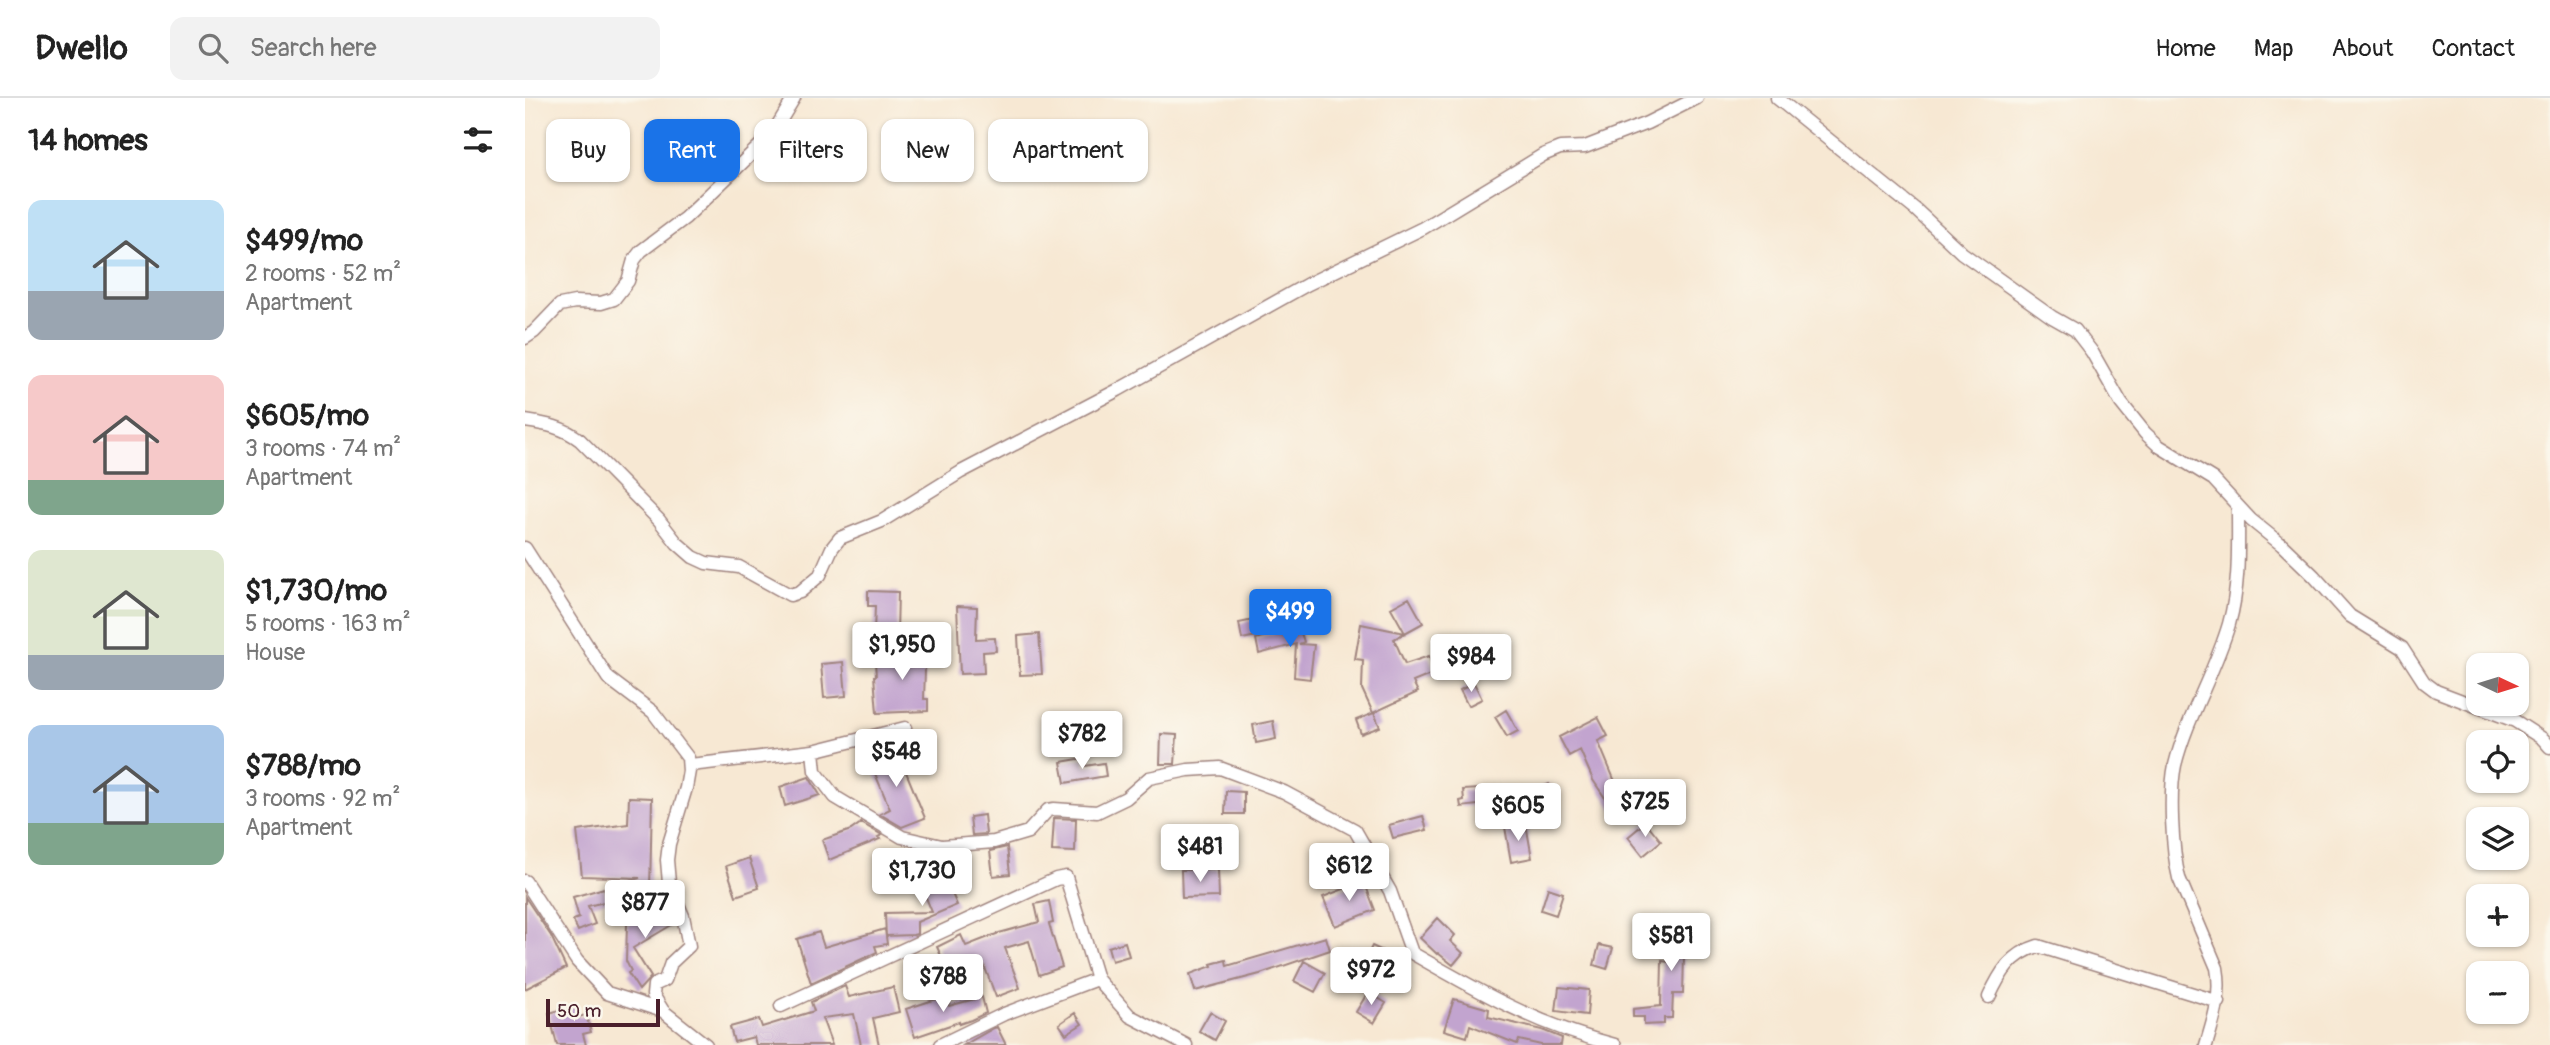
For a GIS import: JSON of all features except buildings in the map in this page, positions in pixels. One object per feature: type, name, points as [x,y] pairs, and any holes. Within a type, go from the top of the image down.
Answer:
[{"type":"street","points":[[525,338],[560,305],[575,302],[601,303],[614,299],[628,281],[641,251],[685,218],[754,152],[773,133],[794,98]]},
{"type":"street","points":[[525,421],[557,427],[580,440],[693,557],[706,563],[739,567],[790,594],[800,592],[820,575],[832,548],[840,538],[882,521],[961,471],[1118,390],[1308,284],[1423,228],[1543,155],[1560,148],[1585,147],[1647,123],[1697,98]]},
{"type":"street","points":[[1777,98],[1916,210],[1962,253],[2052,317],[2075,330],[2092,352],[2121,403],[2145,433],[2159,446],[2213,479],[2238,506],[2314,576],[2350,617],[2402,648],[2424,682],[2437,691],[2515,721],[2543,739],[2550,747]]},
{"type":"street","points":[[2206,1045],[2219,1002],[2220,983],[2217,968],[2179,878],[2175,862],[2173,786],[2181,747],[2233,607],[2239,580],[2238,506]]},
{"type":"street","points":[[525,548],[603,671],[614,684],[662,722],[680,744],[689,765],[686,788],[669,844],[667,860],[669,883],[683,916],[689,946],[671,963],[665,980],[654,985],[653,995],[663,1011],[706,1045]]},
{"type":"street","points":[[689,765],[760,756],[781,757],[905,728]]},
{"type":"street","points":[[813,751],[815,771],[841,802],[902,837],[942,846],[976,845],[1028,832],[1048,810],[1097,812],[1126,797],[1149,778],[1188,770],[1220,768],[1283,792],[1355,830],[1390,891],[1412,953],[1499,1003],[1571,1039],[1615,1045]]},
{"type":"street","points":[[781,1006],[1056,879],[1066,877],[1097,979],[1130,1017],[1186,1045]]},
{"type":"street","points":[[525,881],[577,961],[607,993],[663,1011]]},
{"type":"street","points":[[1989,997],[2001,971],[2026,950],[2038,946],[2219,1002]]},
{"type":"street","points":[[940,1045],[1004,1014],[1097,979]]}]
